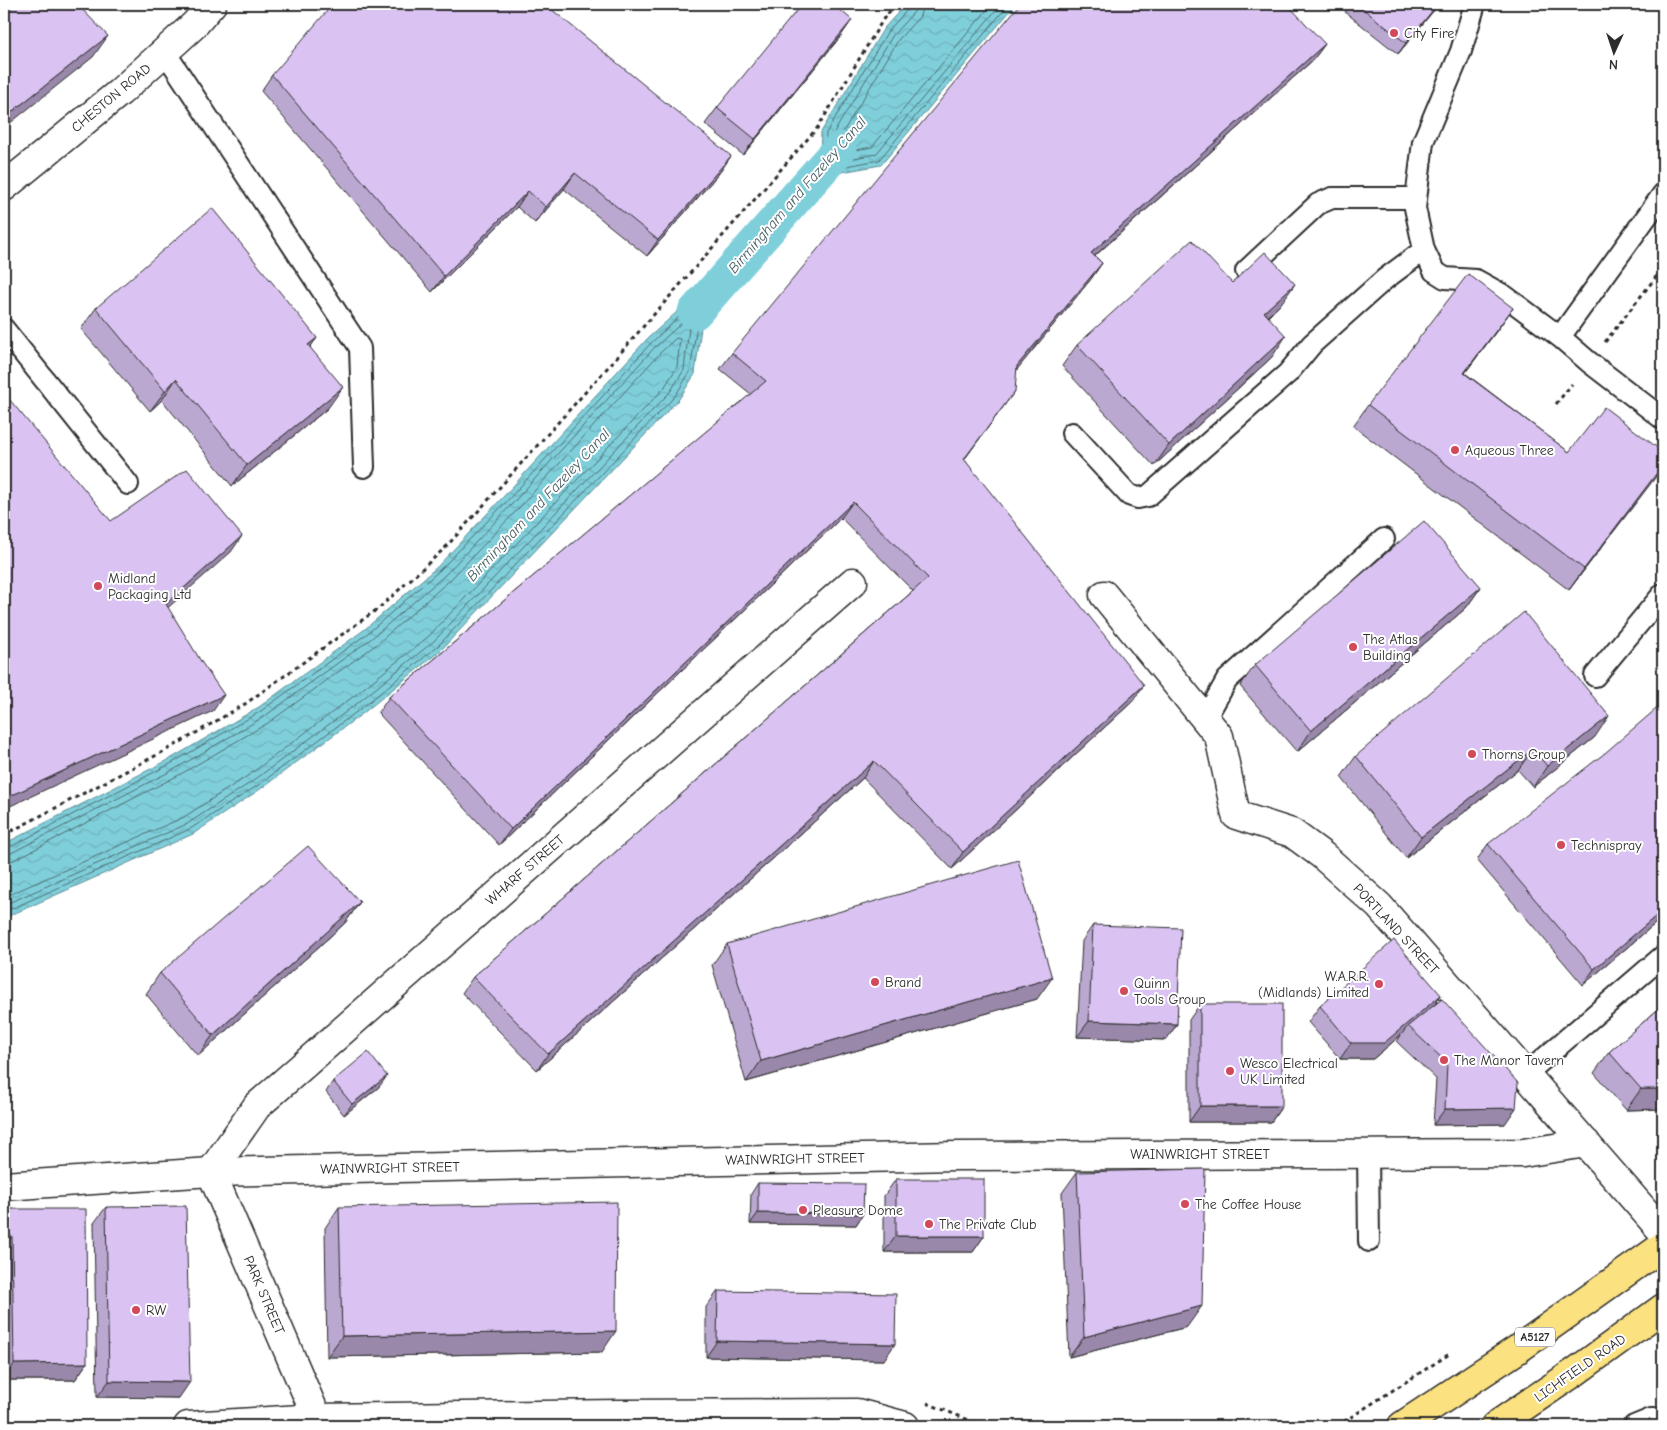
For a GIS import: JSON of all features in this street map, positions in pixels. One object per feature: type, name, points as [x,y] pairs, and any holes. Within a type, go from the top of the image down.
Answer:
[{"type":"main road","name":"A5127","points":[[1402,1426],[1518,1349],[1663,1246]]},
{"type":"main road","name":"LICHFIELD ROAD","points":[[1495,1426],[1575,1372],[1663,1308]]},
{"type":"street","name":"CHESTON ROAD","points":[[4,187],[120,92],[194,25],[212,4]]},
{"type":"street","name":"WHARF STREET","points":[[211,1172],[257,1106],[853,582]]},
{"type":"street","name":"PORTLAND STREET","points":[[1104,595],[1219,736],[1236,815],[1292,833],[1322,855],[1379,906],[1663,1232]]},
{"type":"street","name":"WAINWRIGHT STREET","points":[[4,1186],[211,1172],[956,1156],[1523,1153],[1586,1143]]},
{"type":"street","name":"PARK STREET","points":[[211,1172],[317,1418]]},
{"type":"street","points":[[188,1426],[317,1418],[857,1413],[905,1426]]},
{"type":"lane","points":[[1475,4],[1461,51],[1423,142],[1415,208],[1424,250],[1434,271],[1445,278],[1476,280],[1505,296],[1663,419]]},
{"type":"lane","points":[[165,52],[360,348],[364,468]]},
{"type":"lane","points":[[1560,338],[1663,194]]},
{"type":"lane","points":[[1246,271],[1318,204],[1325,200],[1332,198],[1416,198]]},
{"type":"lane","points":[[1072,433],[1129,495],[1138,498],[1148,496],[1288,373],[1312,344],[1385,279],[1424,250]]},
{"type":"lane","points":[[4,329],[128,484]]},
{"type":"lane","points":[[1205,719],[1227,680],[1384,539]]},
{"type":"lane","points":[[1595,676],[1663,594]]},
{"type":"lane","points":[[1526,1074],[1663,956]]},
{"type":"lane","points":[[1368,1153],[1369,1241]]},
{"type":"lane","points":[[1634,1426],[1651,1420],[1663,1419]]},
{"type":"path","points":[[4,836],[174,746],[245,704],[379,608],[445,548],[608,367],[818,127],[884,18],[896,4]]},
{"type":"path","points":[[1556,404],[1663,268]]},
{"type":"path","points":[[924,1402],[983,1426]]},
{"type":"path","points":[[1337,1426],[1365,1408]]},
{"type":"water","points":[[906,4],[1016,4],[881,165],[836,173],[808,185],[820,155],[821,132],[884,28]]},
{"type":"water","points":[[725,276],[703,312],[695,374],[679,399],[441,650],[362,714],[259,790],[193,834],[4,918],[4,844],[170,759],[259,707],[365,629],[437,567],[647,339],[678,311]]},
{"type":"building","points":[[4,4],[77,4],[108,36],[4,118]]},
{"type":"building","points":[[333,4],[545,4],[731,156],[658,240],[575,173],[546,207],[528,191],[444,276],[272,75]]},
{"type":"building","points":[[802,4],[833,4],[852,20],[755,139],[717,108]]},
{"type":"building","points":[[1020,4],[1287,4],[1325,44],[1091,253],[1102,263],[1017,366],[1015,391],[964,459],[1144,685],[963,852],[874,761],[548,1054],[473,977],[928,578],[853,502],[511,829],[389,697],[766,381],[732,353]]},
{"type":"building","name":"City Fire","points":[[1357,4],[1438,4],[1406,43]]},
{"type":"building","points":[[212,208],[317,338],[308,345],[343,387],[247,465],[176,379],[165,391],[96,308]]},
{"type":"building","points":[[1192,240],[1232,283],[1265,252],[1295,284],[1264,312],[1286,336],[1169,445],[1077,345]]},
{"type":"building","name":"Aqueous Three","points":[[1468,274],[1513,308],[1464,373],[1569,452],[1604,407],[1663,452],[1663,465],[1584,569],[1368,405]]},
{"type":"building","name":"Midland Packaging Ltd","points":[[4,393],[111,521],[187,469],[242,536],[166,604],[224,695],[4,799]]},
{"type":"building","name":"The Atlas Building","points":[[1424,521],[1481,587],[1311,731],[1255,665]]},
{"type":"building","name":"Thorns Group","points":[[1524,612],[1609,716],[1547,766],[1533,749],[1421,837],[1356,756]]},
{"type":"building","points":[[1663,703],[1663,910],[1594,969],[1488,844],[1605,753]]},
{"type":"building","points":[[308,846],[360,902],[213,1035],[160,973]]},
{"type":"building","name":"Brand","points":[[1018,860],[1052,978],[761,1061],[727,944]]},
{"type":"building","name":"Quinn Tools Group","points":[[1093,925],[1181,928],[1177,1024],[1089,1021]]},
{"type":"building","name":"W.A.R.R. (Midlands) Limited","points":[[1394,940],[1441,995],[1384,1043],[1351,1043],[1320,1006]]},
{"type":"building","points":[[1442,999],[1518,1083],[1516,1108],[1445,1109],[1447,1063],[1408,1026]]},
{"type":"building","name":"Wesco Electrical UK Limited","points":[[1200,1004],[1282,1004],[1282,1106],[1200,1106]]},
{"type":"building","points":[[1663,1005],[1663,1089],[1641,1089],[1609,1052]]},
{"type":"building","points":[[368,1052],[387,1076],[352,1104],[333,1081]]},
{"type":"building","points":[[1205,1169],[1202,1306],[1084,1337],[1077,1172]]},
{"type":"building","name":"The Private Club","points":[[896,1179],[984,1179],[984,1236],[896,1236]]},
{"type":"building","points":[[758,1183],[864,1184],[863,1214],[758,1213]]},
{"type":"building","points":[[617,1202],[616,1331],[342,1336],[339,1207]]},
{"type":"building","name":"RW","points":[[186,1206],[190,1382],[109,1381],[106,1207]]},
{"type":"building","points":[[4,1209],[86,1209],[87,1363],[14,1364],[12,1236],[4,1236]]},
{"type":"building","points":[[718,1291],[896,1294],[895,1344],[717,1341]]},
{"type":"waterway","name":"Birmingham and Fazeley Canal","points":[[695,312],[839,149]]},
{"type":"place","name":"City Fire","points":[[1394,33]]},
{"type":"place","name":"Aqueous Three","points":[[1455,450]]},
{"type":"place","name":"Midland Packaging Ltd","points":[[98,586]]},
{"type":"place","name":"The Atlas Building","points":[[1353,647]]},
{"type":"place","name":"Thorns Group","points":[[1472,754]]},
{"type":"place","name":"Technispray","points":[[1561,845]]},
{"type":"place","name":"Brand","points":[[875,982]]},
{"type":"place","name":"W.A.R.R. (Midlands) Limited","points":[[1379,984]]},
{"type":"place","name":"Quinn Tools Group","points":[[1124,991]]},
{"type":"place","name":"The Manor Tavern","points":[[1444,1060]]},
{"type":"place","name":"Wesco Electrical UK Limited","points":[[1230,1071]]},
{"type":"place","name":"The Coffee House","points":[[1185,1204]]},
{"type":"place","name":"Pleasure Dome","points":[[803,1210]]},
{"type":"place","name":"The Private Club","points":[[929,1224]]},
{"type":"place","name":"RW","points":[[136,1310]]}]
